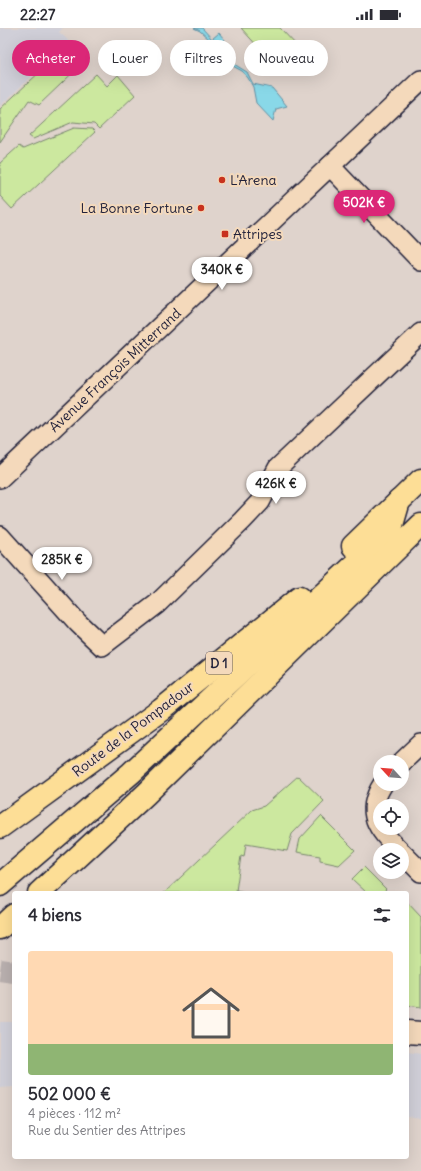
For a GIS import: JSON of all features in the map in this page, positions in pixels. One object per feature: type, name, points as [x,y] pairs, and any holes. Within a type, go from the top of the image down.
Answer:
[{"type":"main road","name":"Route de la Pompadour","points":[[0,827],[161,710],[296,601],[421,480]]},
{"type":"main road","points":[[0,885],[131,773],[390,532],[399,501]]},
{"type":"main road","points":[[41,891],[146,794],[421,525]]},
{"type":"main road","points":[[409,1032],[421,1033]]},
{"type":"street","name":"Avenue François Mitterrand","points":[[0,478],[112,370],[230,262],[421,80]]},
{"type":"street","points":[[330,166],[421,261]]},
{"type":"street","points":[[0,536],[78,623],[102,646],[157,604],[242,521],[260,502],[278,468],[421,332]]},
{"type":"street","points":[[409,755],[421,744]]},
{"type":"street","points":[[378,791],[375,796],[375,817],[381,832],[392,843]]},
{"type":"street","points":[[409,860],[421,872]]},
{"type":"shaded area","points":[[0,28],[63,28],[59,32],[68,40],[12,40],[12,76],[32,76],[0,106]]},
{"type":"shaded area","points":[[0,1022],[12,1022],[12,1087],[0,1088]]},
{"type":"shaded area","points":[[409,1052],[421,1054],[421,1118],[409,1116]]},
{"type":"green space","points":[[241,28],[280,28],[291,40],[252,40]]},
{"type":"green space","points":[[96,74],[107,86],[119,76],[135,95],[99,129],[94,124],[73,122],[33,139],[29,136]]},
{"type":"green space","points":[[36,76],[69,76],[39,105],[29,100],[0,142],[0,109]]},
{"type":"green space","points":[[74,128],[92,129],[95,132],[12,209],[0,196],[0,163],[19,146],[23,149]]},
{"type":"green space","points":[[298,776],[324,801],[292,834],[287,851],[246,844],[244,857],[241,856],[236,891],[166,891],[252,810],[264,806]]},
{"type":"green space","points":[[321,816],[355,850],[339,865],[320,861],[320,856],[297,852],[300,839]]},
{"type":"green space","points":[[364,867],[373,876],[373,879],[376,879],[386,889],[384,891],[365,891],[352,879]]},
{"type":"green space","points":[[409,904],[421,917],[421,1007],[409,1005]]},
{"type":"water","points":[[194,28],[202,28],[212,39],[219,33],[225,40],[210,40]]},
{"type":"water","points":[[236,65],[244,70],[244,73],[236,68]]},
{"type":"water","points":[[246,76],[249,76],[253,84],[272,88],[287,106],[276,109],[273,121],[256,103],[253,87]]},
{"type":"tunnel","points":[[0,970],[12,972]]},
{"type":"place","name":"L'Arena","points":[[222,180]]},
{"type":"place","name":"La Bonne Fortune","points":[[201,208]]},
{"type":"place","name":"Attripes","points":[[225,234]]}]
